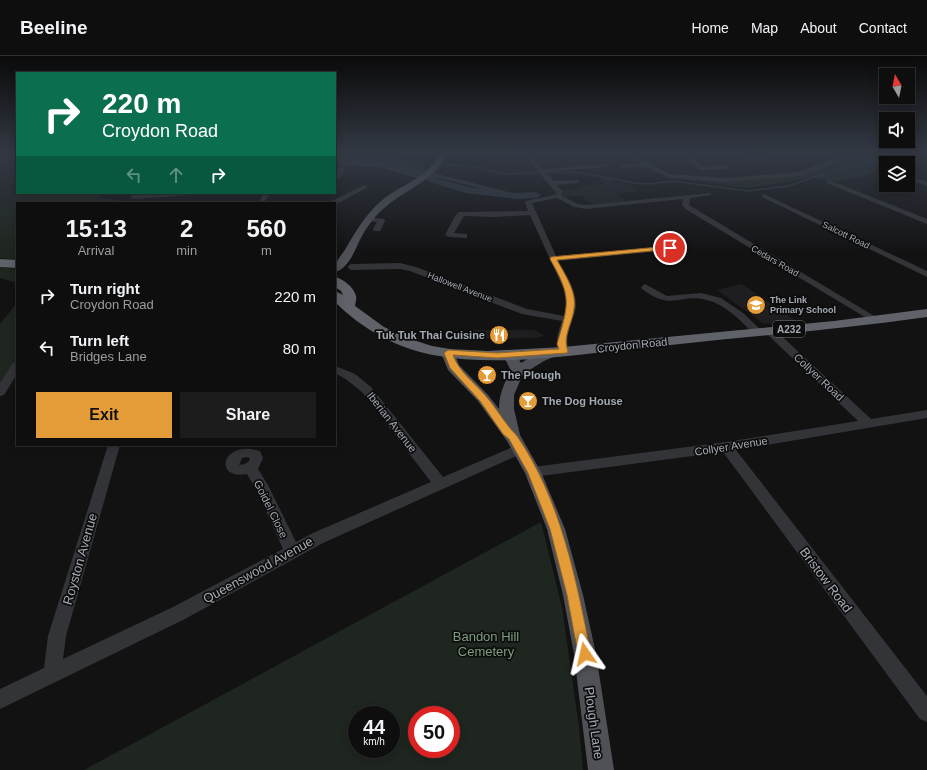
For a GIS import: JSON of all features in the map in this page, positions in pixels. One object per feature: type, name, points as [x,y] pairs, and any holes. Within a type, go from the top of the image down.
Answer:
[{"type":"highway","points":[[0,263],[16,264]]},
{"type":"highway","points":[[336,282],[346,289],[350,297],[348,307]]},
{"type":"highway","name":"Croydon Road","points":[[336,297],[363,320],[397,339],[430,350],[448,353],[510,355],[558,352],[876,320],[927,313]]},
{"type":"main road","points":[[336,268],[350,251],[369,219],[391,197],[409,186]]},
{"type":"main road","points":[[516,443],[506,408],[506,400],[510,384],[518,371],[539,358],[558,352]]},
{"type":"main road","name":"Plough Lane","points":[[448,353],[453,367],[488,405],[516,443],[533,472],[556,529],[573,595],[585,654],[601,770]]},
{"type":"main road","points":[[510,355],[518,371]]},
{"type":"main road","points":[[488,405],[506,400]]},
{"type":"street","points":[[475,186],[502,192]]},
{"type":"street","points":[[555,186],[560,193],[558,196]]},
{"type":"street","points":[[840,186],[927,222]]},
{"type":"street","points":[[335,202],[364,187]]},
{"type":"street","points":[[130,197],[176,194]]},
{"type":"street","points":[[558,352],[571,305],[569,291],[565,279],[553,259],[529,200],[558,196],[574,205],[586,207],[709,194]]},
{"type":"street","name":"Cedars Road","points":[[687,196],[685,205],[689,209],[876,320]]},
{"type":"street","name":"Salcott Road","points":[[764,196],[927,274]]},
{"type":"street","points":[[464,236],[449,235],[459,216],[462,214],[494,215],[533,213]]},
{"type":"street","points":[[369,219],[381,221],[377,229]]},
{"type":"street","points":[[553,259],[670,248]]},
{"type":"street","name":"Hallowell Avenue","points":[[350,267],[400,266],[413,269],[525,312],[567,319]]},
{"type":"street","name":"Collyer Road","points":[[645,287],[654,295],[663,299],[701,296],[716,299],[738,312],[764,331],[868,423]]},
{"type":"street","points":[[0,392],[16,367]]},
{"type":"street","name":"Iberian Avenue","points":[[336,369],[351,376],[367,390],[440,484]]},
{"type":"street","name":"Collyer Avenue","points":[[533,472],[726,447],[927,414]]},
{"type":"street","name":"Queenswood Avenue","points":[[0,699],[190,607],[318,538],[440,484],[516,443]]},
{"type":"street","name":"Royston Avenue","points":[[53,674],[57,636],[114,446]]},
{"type":"street","name":"Bristow Road","points":[[726,447],[927,712]]},
{"type":"street","name":"Goidel Close","points":[[250,468],[263,489],[292,551]]},
{"type":"shaded area","points":[[0,186],[16,186],[16,194],[102,194],[100,196],[0,202]]},
{"type":"shaded area","points":[[577,186],[632,186],[637,192],[616,193],[626,201],[593,204],[586,200],[583,196],[564,197],[560,191],[579,189]]},
{"type":"shaded area","name":"The Link Primary School","points":[[742,284],[796,321],[764,324],[717,290]]},
{"type":"shaded area","points":[[472,330],[534,330],[544,335],[541,337],[532,338],[472,339]]},
{"type":"green space","points":[[734,186],[757,186],[746,188]]},
{"type":"green space","points":[[18,194],[102,194],[99,198],[118,200],[116,202],[16,202],[16,260],[0,258],[0,202],[11,201]]},
{"type":"green space","points":[[0,267],[16,269],[16,283],[0,278]]},
{"type":"green space","points":[[16,304],[16,360],[0,384],[0,324]]},
{"type":"green space","name":"Bandon Hill Cemetery","points":[[541,522],[562,607],[579,727],[583,770],[84,770]]},
{"type":"waterway","points":[[457,186],[466,190],[516,196],[536,195]]},
{"type":"waterway","points":[[713,186],[748,191],[785,186]]},
{"type":"place","name":"The Link Primary School","points":[[756,305]]},
{"type":"place","name":"Tuk Tuk Thai Cuisine","points":[[499,335]]},
{"type":"place","name":"The Plough","points":[[487,375]]},
{"type":"place","name":"The Dog House","points":[[528,401]]},
{"type":"route","points":[[585,654],[573,595],[556,529],[533,472],[513,437],[483,398],[453,367],[448,353],[497,356],[564,351],[561,344],[562,336],[571,305],[565,279],[553,259],[670,248]]}]
